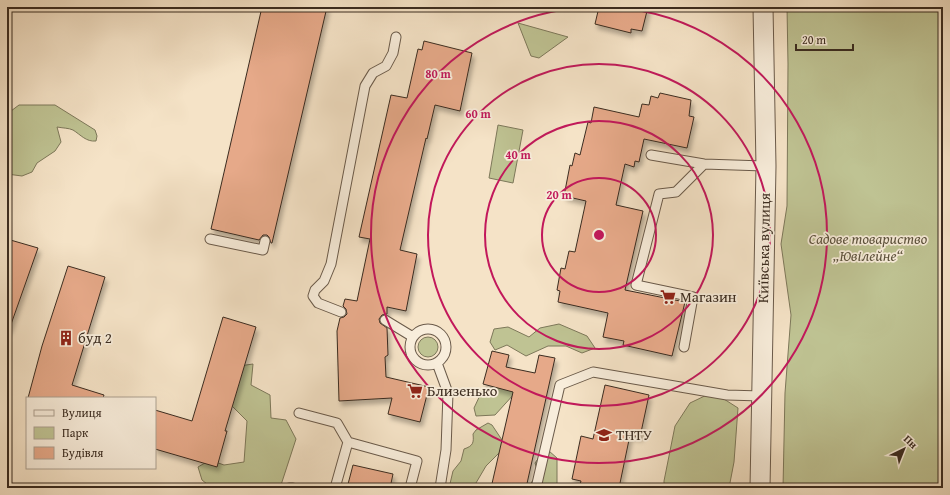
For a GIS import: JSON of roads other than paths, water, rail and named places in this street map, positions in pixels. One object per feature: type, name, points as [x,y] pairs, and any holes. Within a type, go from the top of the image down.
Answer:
[{"type":"street","name":"Київська вулиця","points":[[760,488],[766,166],[763,7]]},
{"type":"lane","points":[[341,312],[318,303],[313,296],[315,290],[324,281],[331,264],[365,86],[373,73],[386,66],[393,53],[396,37]]},
{"type":"lane","points":[[651,155],[704,164],[766,166]]},
{"type":"lane","points":[[684,347],[694,297],[636,285],[659,194],[676,192],[704,164]]},
{"type":"lane","points":[[210,239],[263,250],[265,241]]},
{"type":"lane","points":[[385,320],[412,337]]},
{"type":"lane","points":[[428,328],[439,332],[446,342],[445,354],[442,359],[431,365],[420,363],[411,354],[410,342],[412,337],[422,329],[428,328]]},
{"type":"lane","points":[[437,363],[448,393],[446,450],[440,488]]},
{"type":"lane","points":[[536,488],[560,385],[593,372],[727,395],[762,396]]},
{"type":"lane","points":[[299,413],[337,423],[348,442],[417,461],[410,488]]},
{"type":"lane","points":[[335,488],[348,442]]},
{"type":"place","name":"Магазин","points":[[668,297]]},
{"type":"place","name":"буд 2","points":[[66,338]]},
{"type":"place","name":"Близенько","points":[[415,391]]},
{"type":"place","name":"ТНТУ","points":[[604,435]]},
{"type":"park label","name":"Садове товариство „Ювілейне“","points":[[868,248]]}]
